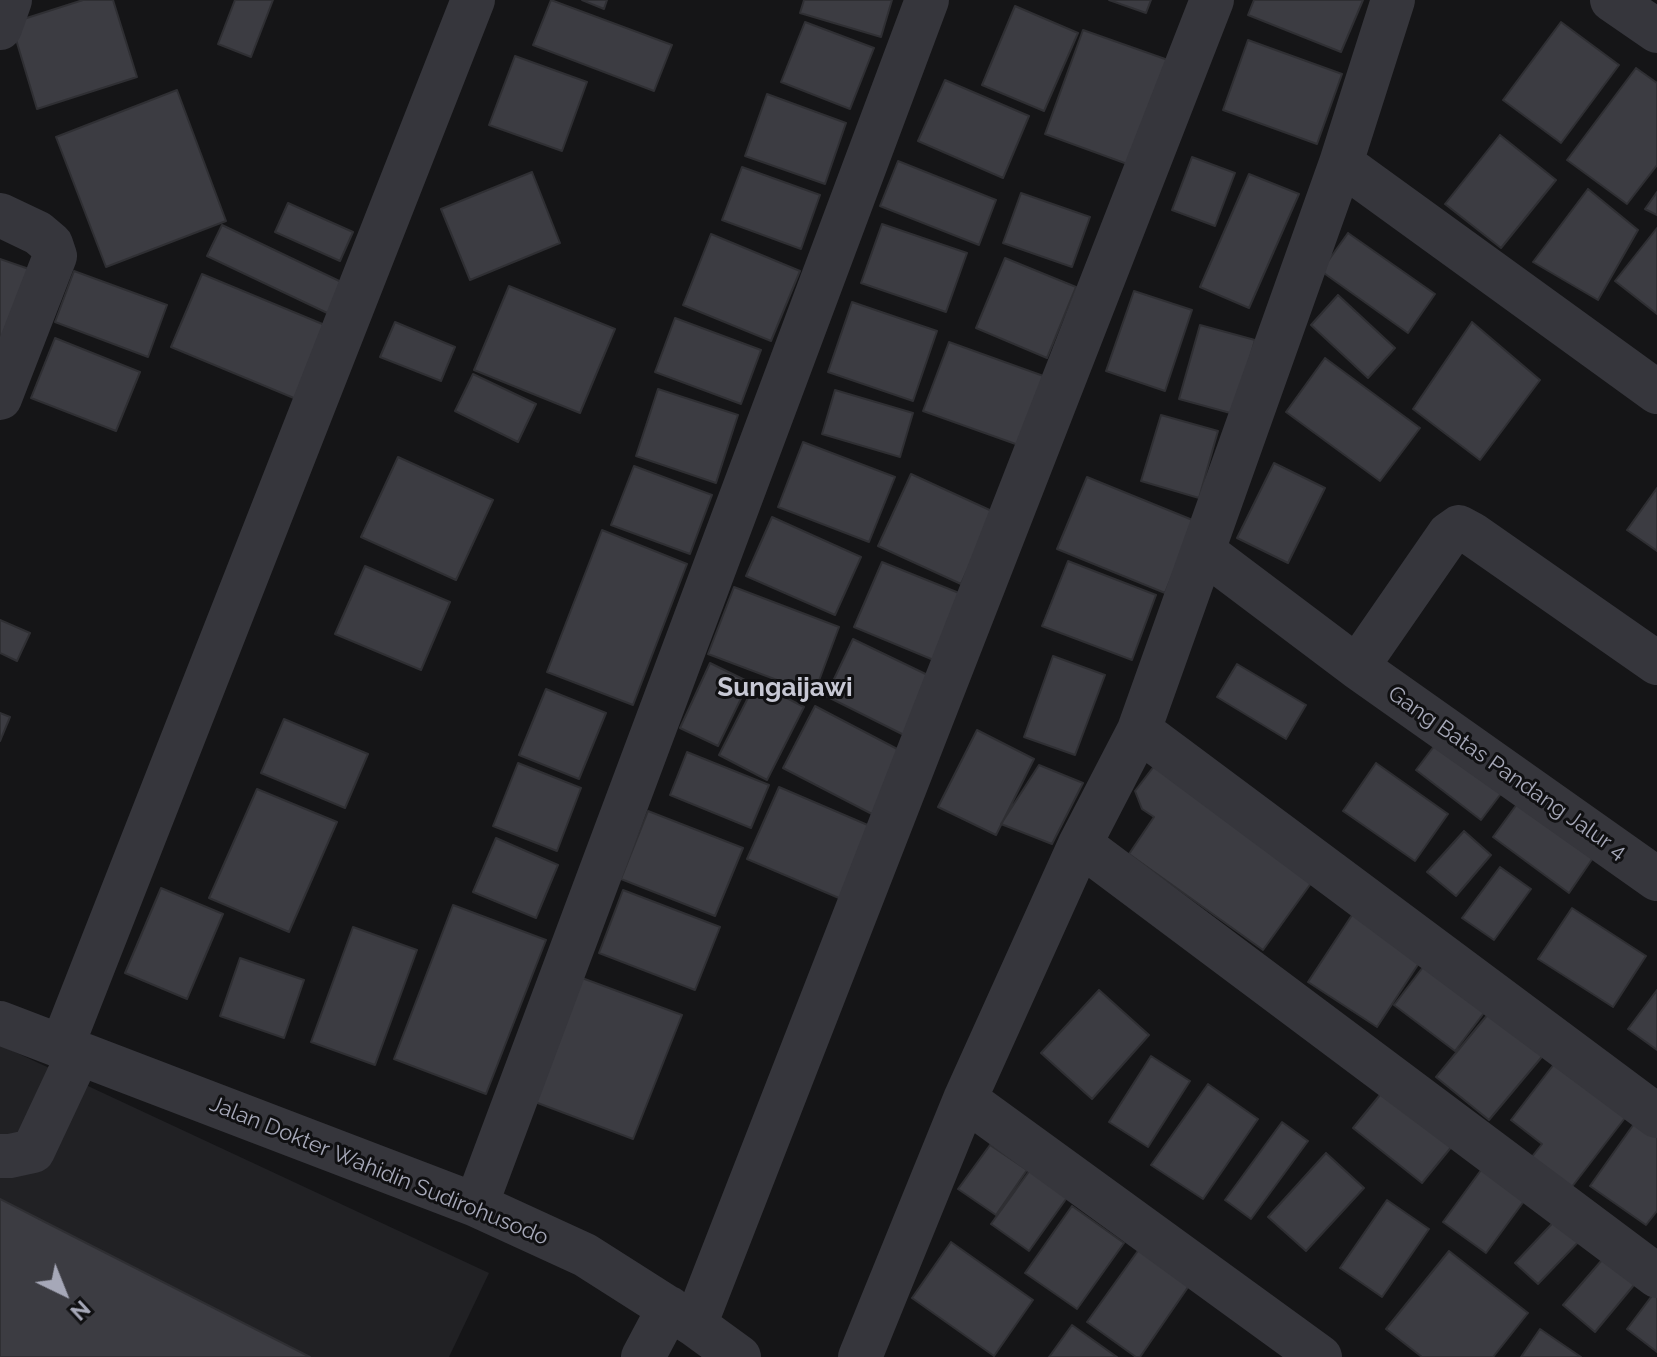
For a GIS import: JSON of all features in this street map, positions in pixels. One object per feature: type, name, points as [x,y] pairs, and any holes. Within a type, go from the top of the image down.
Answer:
[{"type":"street","points":[[0,28],[10,0]]},
{"type":"street","points":[[0,1156],[33,1151],[473,0]]},
{"type":"street","points":[[476,1205],[927,0]]},
{"type":"street","points":[[643,1357],[682,1316],[1212,0]]},
{"type":"street","points":[[860,1357],[965,1099],[1080,844],[1139,730],[1341,163],[1393,0]]},
{"type":"street","points":[[1612,0],[1657,31]]},
{"type":"street","points":[[1341,163],[1657,392]]},
{"type":"street","points":[[0,215],[38,233],[51,244],[55,256],[0,398]]},
{"type":"street","points":[[1357,667],[1449,534],[1459,527],[1657,663]]},
{"type":"street","name":"Gang Batas Pandang Jalur 4","points":[[1203,551],[1357,667],[1657,879]]},
{"type":"street","points":[[1139,730],[1657,1116]]},
{"type":"street","points":[[1080,844],[1657,1276]]},
{"type":"street","name":"Jalan Dokter Wahidin Sudirohusodo","points":[[0,1023],[476,1205],[585,1255],[682,1316],[739,1357]]},
{"type":"street","points":[[965,1099],[1320,1357]]},
{"type":"shaded area","points":[[0,1045],[489,1273],[449,1357],[0,1357]]},
{"type":"building","points":[[83,0],[113,0],[137,77],[37,109],[11,23]]},
{"type":"building","points":[[235,0],[273,0],[251,57],[218,44]]},
{"type":"building","points":[[551,0],[672,45],[654,91],[533,45]]},
{"type":"building","points":[[582,0],[607,0],[604,9]]},
{"type":"building","points":[[804,0],[892,0],[881,37],[800,13]]},
{"type":"building","points":[[1109,0],[1151,0],[1146,13]]},
{"type":"building","points":[[1254,0],[1363,0],[1341,52],[1248,15]]},
{"type":"building","points":[[1015,6],[1078,33],[1044,111],[982,85]]},
{"type":"building","points":[[805,22],[874,48],[850,109],[781,82]]},
{"type":"building","points":[[1561,22],[1619,65],[1561,143],[1503,100]]},
{"type":"building","points":[[1083,30],[1168,60],[1130,165],[1045,134]]},
{"type":"building","points":[[1248,40],[1342,74],[1317,144],[1223,110]]},
{"type":"building","points":[[515,56],[587,82],[562,151],[489,125]]},
{"type":"building","points":[[1636,68],[1657,83],[1657,165],[1627,204],[1567,160]]},
{"type":"building","points":[[945,80],[1029,116],[1003,178],[918,141]]},
{"type":"building","points":[[177,90],[226,221],[106,267],[56,137]]},
{"type":"building","points":[[767,94],[846,123],[825,184],[745,156]]},
{"type":"building","points":[[1500,135],[1556,180],[1501,248],[1445,204]]},
{"type":"building","points":[[1192,157],[1235,173],[1215,226],[1172,210]]},
{"type":"building","points":[[898,161],[996,200],[979,245],[880,206]]},
{"type":"building","points":[[742,167],[820,195],[801,249],[722,220]]},
{"type":"building","points":[[532,172],[560,243],[470,280],[441,209]]},
{"type":"building","points":[[1249,174],[1299,194],[1249,308],[1200,287]]},
{"type":"building","points":[[1588,189],[1638,230],[1598,300],[1533,262]]},
{"type":"building","points":[[1657,192],[1657,215],[1645,209]]},
{"type":"building","points":[[1021,193],[1090,217],[1072,267],[1003,243]]},
{"type":"building","points":[[288,203],[353,232],[340,261],[275,232]]},
{"type":"building","points":[[882,224],[967,253],[946,312],[861,283]]},
{"type":"building","points":[[222,225],[356,289],[342,320],[207,256]]},
{"type":"building","points":[[1657,228],[1657,314],[1615,281]]},
{"type":"building","points":[[1348,233],[1435,294],[1408,333],[1321,271]]},
{"type":"building","points":[[711,234],[800,271],[771,341],[683,305]]},
{"type":"building","points":[[1005,258],[1076,287],[1047,358],[976,328]]},
{"type":"building","points":[[0,259],[29,269],[0,350]]},
{"type":"building","points":[[74,271],[167,305],[148,357],[55,322]]},
{"type":"building","points":[[202,274],[332,328],[301,401],[171,347]]},
{"type":"building","points":[[509,286],[615,329],[580,413],[474,370]]},
{"type":"building","points":[[1134,291],[1192,310],[1165,391],[1106,371]]},
{"type":"building","points":[[1338,295],[1395,348],[1368,378],[1311,325]]},
{"type":"building","points":[[852,302],[937,331],[913,401],[828,372]]},
{"type":"building","points":[[675,318],[761,350],[741,404],[655,372]]},
{"type":"building","points":[[395,322],[455,347],[441,381],[380,357]]},
{"type":"building","points":[[1472,322],[1540,380],[1480,460],[1413,409]]},
{"type":"building","points":[[1200,325],[1255,340],[1234,414],[1179,399]]},
{"type":"building","points":[[55,338],[140,372],[116,431],[31,398]]},
{"type":"building","points":[[949,342],[1049,378],[1024,447],[923,411]]},
{"type":"building","points":[[1325,358],[1420,428],[1380,481],[1286,412]]},
{"type":"building","points":[[473,374],[536,404],[518,442],[455,411]]},
{"type":"building","points":[[658,389],[738,415],[716,483],[636,456]]},
{"type":"building","points":[[835,390],[913,413],[900,457],[822,434]]},
{"type":"building","points":[[1161,415],[1218,431],[1199,498],[1141,481]]},
{"type":"building","points":[[803,442],[895,477],[869,542],[778,507]]},
{"type":"building","points":[[398,457],[493,500],[456,580],[361,537]]},
{"type":"building","points":[[1274,463],[1325,488],[1288,563],[1237,538]]},
{"type":"building","points":[[634,466],[712,495],[690,554],[611,525]]},
{"type":"building","points":[[911,474],[994,512],[961,584],[878,546]]},
{"type":"building","points":[[1087,477],[1195,521],[1165,593],[1057,549]]},
{"type":"building","points":[[1657,488],[1657,551],[1627,530]]},
{"type":"building","points":[[772,517],[861,557],[835,615],[746,576]]},
{"type":"building","points":[[602,530],[687,564],[633,705],[547,672]]},
{"type":"building","points":[[1068,561],[1156,595],[1132,660],[1042,626]]},
{"type":"building","points":[[882,562],[964,595],[936,661],[854,627]]},
{"type":"building","points":[[365,566],[450,602],[421,670],[335,634]]},
{"type":"building","points":[[734,587],[839,627],[814,694],[708,654]]},
{"type":"building","points":[[0,620],[30,633],[17,661],[0,653]]},
{"type":"building","points":[[853,639],[936,679],[908,737],[826,696]]},
{"type":"building","points":[[1053,656],[1105,675],[1075,755],[1024,737]]},
{"type":"building","points":[[710,663],[749,682],[718,746],[680,728]]},
{"type":"building","points":[[1237,664],[1306,705],[1286,739],[1217,697]]},
{"type":"building","points":[[756,682],[804,707],[767,780],[719,755]]},
{"type":"building","points":[[546,689],[606,713],[579,779],[519,755]]},
{"type":"building","points":[[815,706],[903,752],[872,814],[783,768]]},
{"type":"building","points":[[0,713],[10,717],[0,741]]},
{"type":"building","points":[[284,719],[368,754],[345,808],[261,773]]},
{"type":"building","points":[[977,730],[1034,759],[996,835],[938,807]]},
{"type":"building","points":[[1438,741],[1503,791],[1481,820],[1416,770]]},
{"type":"building","points":[[687,752],[769,785],[751,828],[670,795]]},
{"type":"building","points":[[1158,761],[1317,875],[1263,950],[1129,854],[1154,817],[1142,809],[1135,791]]},
{"type":"building","points":[[518,763],[581,788],[557,851],[493,826]]},
{"type":"building","points":[[1376,763],[1448,814],[1415,861],[1343,811]]},
{"type":"building","points":[[1039,765],[1083,783],[1052,844],[1001,824]]},
{"type":"building","points":[[779,787],[877,829],[846,901],[747,859]]},
{"type":"building","points":[[257,789],[337,822],[289,932],[209,898]]},
{"type":"building","points":[[1520,800],[1595,855],[1569,893],[1493,837]]},
{"type":"building","points":[[648,811],[743,848],[715,916],[621,879]]},
{"type":"building","points":[[1464,831],[1491,855],[1456,896],[1427,872]]},
{"type":"building","points":[[496,838],[558,865],[536,918],[473,892]]},
{"type":"building","points":[[1500,867],[1531,889],[1494,940],[1462,918]]},
{"type":"building","points":[[161,888],[223,914],[187,999],[125,973]]},
{"type":"building","points":[[623,890],[720,927],[695,990],[599,953]]},
{"type":"building","points":[[453,905],[546,940],[486,1094],[394,1059]]},
{"type":"building","points":[[1572,908],[1646,956],[1613,1007],[1538,959]]},
{"type":"building","points":[[1356,909],[1425,954],[1377,1027],[1308,982]]},
{"type":"building","points":[[353,927],[417,950],[375,1065],[311,1042]]},
{"type":"building","points":[[1433,954],[1490,1005],[1455,1051],[1394,1005]]},
{"type":"building","points":[[240,958],[304,980],[284,1038],[220,1016]]},
{"type":"building","points":[[582,978],[682,1015],[633,1139],[535,1102]]},
{"type":"building","points":[[1099,990],[1149,1035],[1092,1099],[1041,1053]]},
{"type":"building","points":[[1657,990],[1657,1050],[1628,1029]]},
{"type":"building","points":[[1498,1002],[1551,1046],[1489,1120],[1436,1077]]},
{"type":"building","points":[[1561,1055],[1628,1114],[1571,1188],[1531,1158],[1542,1144],[1511,1120]]},
{"type":"building","points":[[1151,1056],[1190,1081],[1148,1147],[1109,1122]]},
{"type":"building","points":[[1208,1084],[1258,1119],[1203,1199],[1151,1165]]},
{"type":"building","points":[[1384,1090],[1453,1145],[1422,1183],[1353,1128]]},
{"type":"building","points":[[1641,1114],[1657,1125],[1657,1211],[1646,1225],[1590,1186]]},
{"type":"building","points":[[1282,1122],[1308,1141],[1251,1219],[1225,1200]]},
{"type":"building","points":[[990,1145],[1027,1170],[996,1215],[958,1189]]},
{"type":"building","points":[[1495,1151],[1538,1182],[1486,1253],[1443,1222]]},
{"type":"building","points":[[1326,1153],[1364,1188],[1306,1251],[1268,1217]]},
{"type":"building","points":[[1038,1159],[1076,1185],[1029,1251],[991,1224]]},
{"type":"building","points":[[0,1199],[45,1222],[310,1357],[0,1357]]},
{"type":"building","points":[[1387,1200],[1429,1229],[1382,1297],[1340,1268]]},
{"type":"building","points":[[1072,1206],[1124,1243],[1077,1309],[1025,1273]]},
{"type":"building","points":[[1562,1213],[1586,1234],[1538,1284],[1515,1263]]},
{"type":"building","points":[[1145,1241],[1195,1277],[1140,1357],[1136,1357],[1087,1322]]},
{"type":"building","points":[[951,1242],[1033,1300],[994,1356],[912,1298]]},
{"type":"building","points":[[1449,1251],[1528,1313],[1493,1357],[1422,1357],[1386,1329]]},
{"type":"building","points":[[1608,1253],[1639,1279],[1595,1332],[1563,1305]]},
{"type":"building","points":[[1657,1289],[1657,1352],[1627,1329]]},
{"type":"building","points":[[1072,1325],[1117,1357],[1049,1357]]},
{"type":"building","points":[[1540,1329],[1581,1357],[1521,1357]]},
{"type":"district","name":"Sungaijawi","points":[[785,688]]}]
